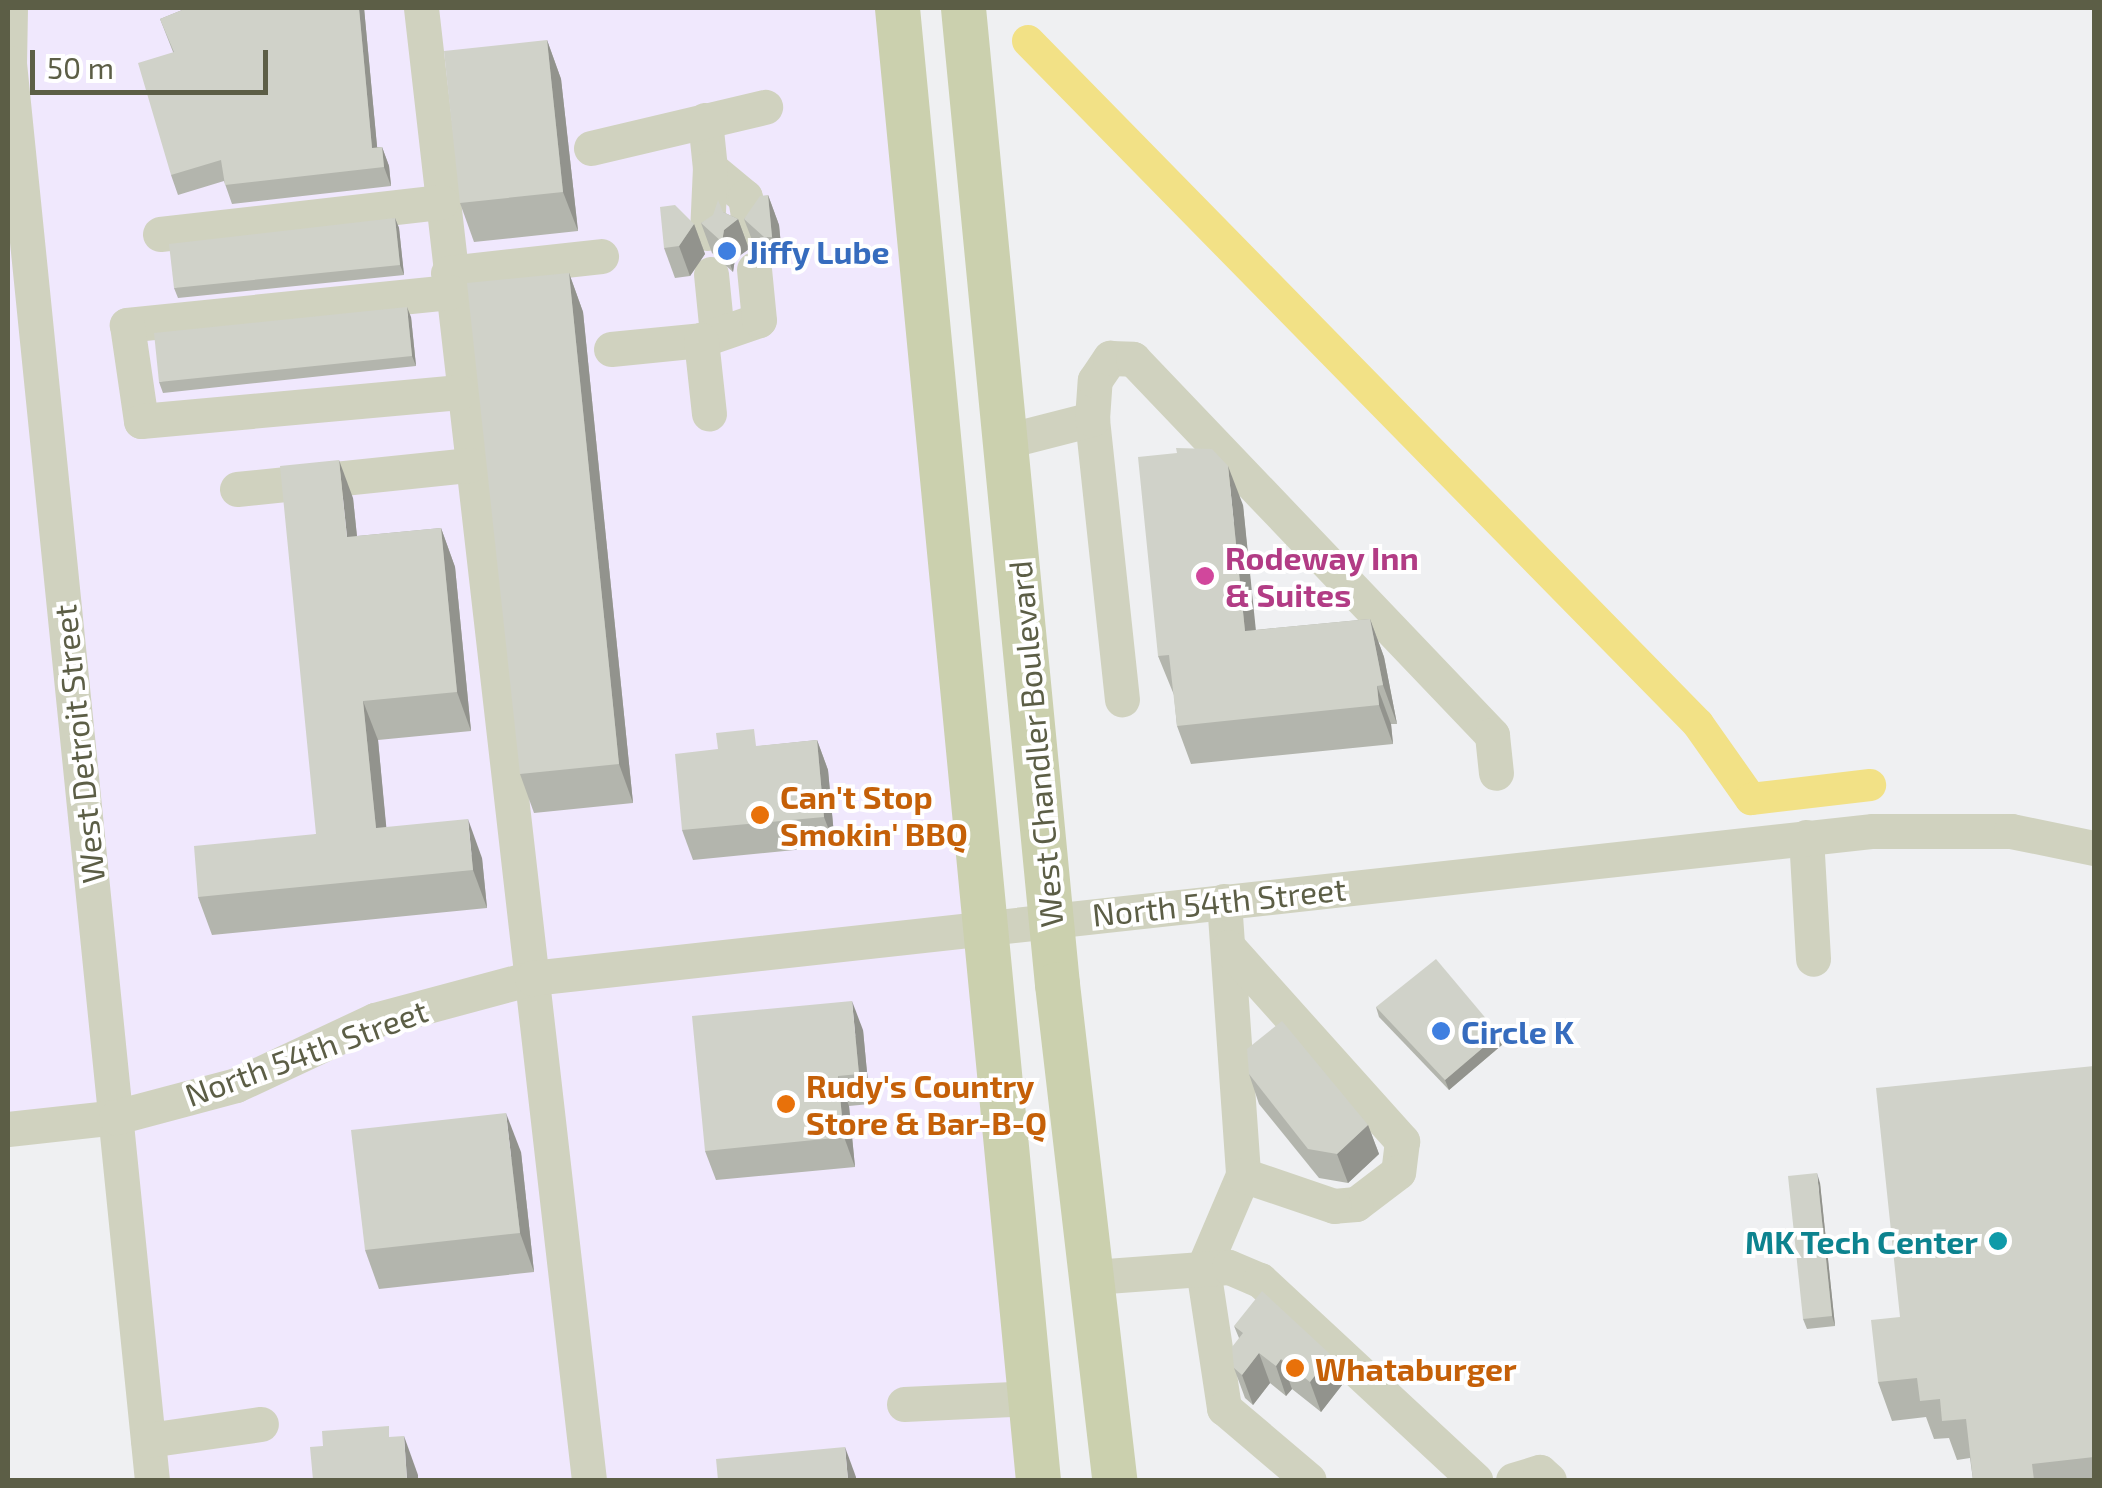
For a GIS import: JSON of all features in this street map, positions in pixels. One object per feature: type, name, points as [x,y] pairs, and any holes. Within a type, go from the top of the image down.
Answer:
[{"type":"main road","name":"West Chandler Boulevard","points":[[897,8],[1038,1480]]},
{"type":"main road","name":"West Chandler Boulevard","points":[[963,8],[1051,919],[1114,1480]]},
{"type":"main road","points":[[904,75],[937,114],[948,211],[990,273]]},
{"type":"street","name":"West Detroit Street","points":[[10,8],[9,63],[152,1480]]},
{"type":"street","points":[[421,8],[460,392],[589,1480]]},
{"type":"street","points":[[590,148],[765,107]]},
{"type":"street","points":[[705,120],[710,168],[728,230]]},
{"type":"street","points":[[160,234],[441,202]]},
{"type":"street","points":[[460,392],[142,421],[126,325],[449,283],[602,256]]},
{"type":"street","points":[[709,414],[718,334],[732,272]]},
{"type":"street","points":[[611,350],[718,334]]},
{"type":"street","points":[[1122,699],[1092,419],[1095,380],[1110,358],[1134,359],[1492,735],[1496,772]]},
{"type":"street","points":[[1006,440],[1092,419]]},
{"type":"street","points":[[236,488],[470,465]]},
{"type":"street","name":"North 54th Street","points":[[8,1128],[116,1116],[236,1085],[375,1020],[532,978],[1806,837],[2011,830],[2094,848]]},
{"type":"street","points":[[1806,837],[1813,959]]},
{"type":"street","points":[[1224,901],[1243,1175],[1203,1269],[1224,1408],[1310,1480]]},
{"type":"street","points":[[1228,947],[1402,1141],[1398,1172],[1356,1204],[1334,1206],[1243,1175]]},
{"type":"street","points":[[1092,1277],[1230,1267],[1260,1280],[1475,1480]]},
{"type":"street","points":[[904,1404],[1030,1398]]},
{"type":"street","points":[[148,1440],[261,1424]]},
{"type":"street","points":[[1513,1480],[1540,1472],[1549,1480]]},
{"type":"shaded area","points":[[8,8],[897,8],[1038,1480],[152,1480],[116,1117],[8,1129]]},
{"type":"building","points":[[187,8],[359,8],[372,148],[382,147],[384,167],[225,185],[221,160],[171,175],[138,63],[174,52],[160,19]]},
{"type":"building","points":[[547,40],[563,192],[460,203],[444,51]]},
{"type":"building","points":[[768,195],[772,237],[764,237],[744,219],[760,196]]},
{"type":"building","points":[[718,200],[723,212],[738,219],[724,230],[722,242],[701,223],[713,215]]},
{"type":"building","points":[[675,205],[694,224],[679,246],[664,248],[660,207]]},
{"type":"building","points":[[395,218],[400,265],[174,288],[169,244]]},
{"type":"building","points":[[569,273],[619,764],[520,774],[467,283]]},
{"type":"building","points":[[407,307],[412,356],[159,382],[154,333]]},
{"type":"building","name":"Rodeway Inn & Suites","points":[[1176,448],[1212,449],[1228,466],[1245,631],[1370,619],[1383,685],[1377,686],[1379,705],[1177,726],[1169,655],[1158,656],[1138,457],[1177,453]]},
{"type":"building","points":[[339,460],[347,537],[441,528],[457,692],[363,701],[376,828],[468,819],[473,870],[198,897],[194,846],[316,834],[280,466]]},
{"type":"building","points":[[754,729],[756,746],[817,740],[824,817],[682,830],[675,754],[718,749],[716,733]]},
{"type":"building","name":"Circle K","points":[[1436,959],[1499,1034],[1445,1080],[1376,1007]]},
{"type":"building","points":[[852,1001],[859,1074],[838,1076],[844,1137],[705,1151],[692,1016]]},
{"type":"building","points":[[1282,1021],[1368,1125],[1337,1154],[1308,1149],[1249,1074],[1247,1049]]},
{"type":"building","name":"MK Tech Center","points":[[2094,1066],[2094,1457],[2032,1464],[2034,1480],[1973,1480],[1966,1419],[1942,1421],[1940,1399],[1920,1401],[1917,1378],[1878,1382],[1871,1320],[1900,1317],[1876,1088]]},
{"type":"building","points":[[506,1113],[520,1233],[365,1250],[351,1130]]},
{"type":"building","points":[[1817,1173],[1832,1316],[1803,1319],[1788,1176]]},
{"type":"building","points":[[1262,1291],[1331,1355],[1310,1382],[1281,1359],[1276,1366],[1259,1353],[1242,1375],[1234,1368],[1232,1347],[1243,1333],[1234,1326]]},
{"type":"building","points":[[389,1426],[389,1437],[404,1436],[407,1480],[313,1480],[310,1447],[323,1446],[322,1431]]},
{"type":"building","points":[[845,1447],[848,1480],[718,1480],[716,1459]]},
{"type":"waterway","points":[[1028,41],[1698,724],[1751,799],[1870,785]]},
{"type":"place","name":"Jiffy Lube","points":[[727,251]]},
{"type":"place","name":"Rodeway Inn & Suites","points":[[1205,576]]},
{"type":"place","name":"Can't Stop Smokin' BBQ","points":[[760,815]]},
{"type":"place","name":"Circle K","points":[[1441,1031]]},
{"type":"place","name":"Rudy's Country Store & Bar-B-Q","points":[[786,1104]]},
{"type":"place","name":"MK Tech Center","points":[[1998,1241]]},
{"type":"place","name":"Whataburger","points":[[1295,1368]]}]
